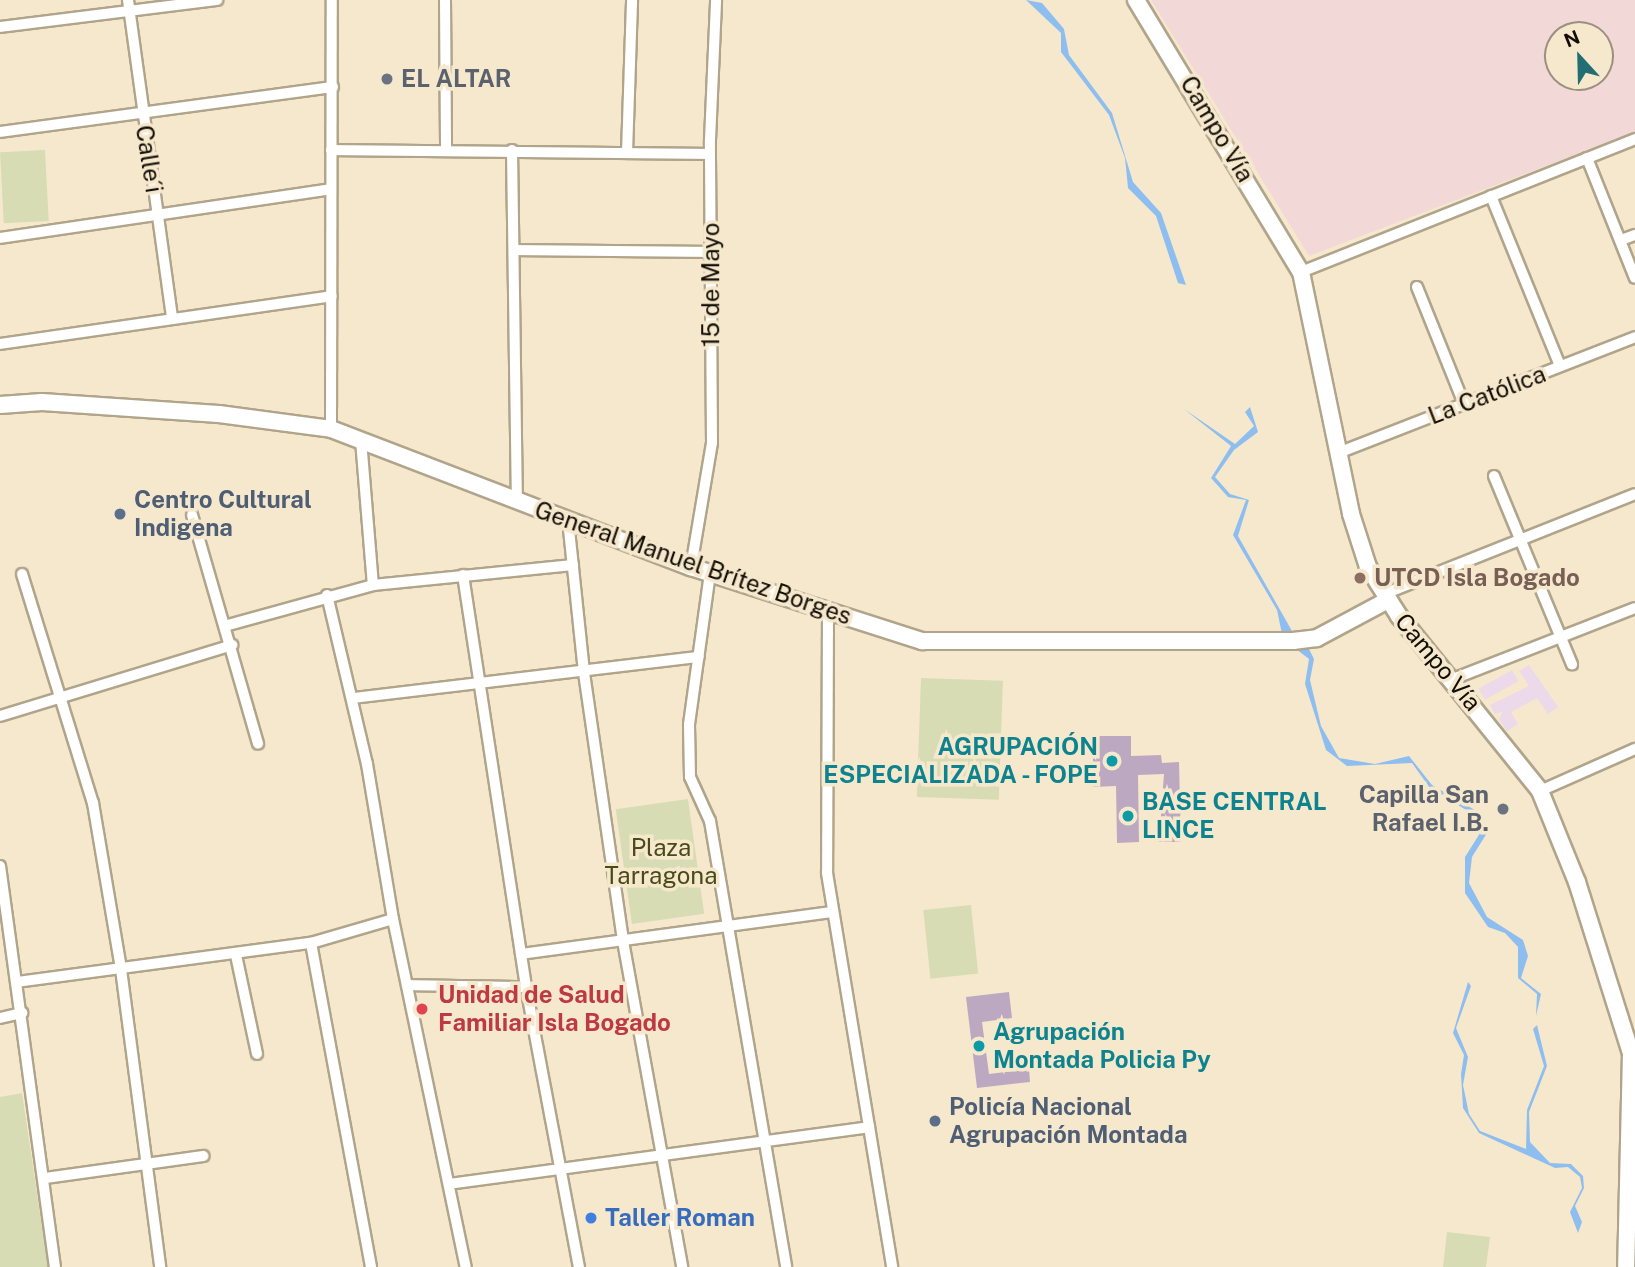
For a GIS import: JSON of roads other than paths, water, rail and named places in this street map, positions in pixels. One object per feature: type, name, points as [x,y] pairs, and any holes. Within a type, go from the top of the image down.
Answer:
[{"type":"street","name":"Calle´i","points":[[128,0],[141,111],[173,317]]},
{"type":"street","points":[[0,27],[130,13],[217,0]]},
{"type":"street","points":[[331,429],[332,0]]},
{"type":"street","points":[[445,0],[446,148]]},
{"type":"street","points":[[627,153],[632,0]]},
{"type":"street","name":"15 de Mayo","points":[[691,568],[712,443],[710,154],[716,0]]},
{"type":"street","name":"Campo Vía","points":[[1136,0],[1301,272],[1361,552],[1386,597],[1540,791],[1599,940],[1624,1025],[1632,1065],[1633,1105],[1626,1267]]},
{"type":"street","points":[[0,132],[333,87]]},
{"type":"street","points":[[1301,272],[1635,139]]},
{"type":"street","points":[[331,150],[446,148],[710,154]]},
{"type":"street","points":[[512,150],[517,500]]},
{"type":"street","points":[[1587,158],[1635,278]]},
{"type":"street","points":[[0,238],[158,218],[330,189]]},
{"type":"street","points":[[1491,197],[1560,366]]},
{"type":"street","points":[[1620,240],[1635,235]]},
{"type":"street","points":[[514,250],[711,252]]},
{"type":"street","points":[[1417,287],[1464,404]]},
{"type":"street","points":[[0,344],[331,296]]},
{"type":"street","name":"La Católica","points":[[1338,453],[1635,337]]},
{"type":"street","name":"General Manuel Brítez Borges","points":[[0,405],[42,402],[219,414],[331,429],[691,568],[908,639],[941,643],[1272,642],[1317,638],[1386,597]]},
{"type":"street","points":[[361,440],[373,585]]},
{"type":"street","points":[[1494,476],[1572,664]]},
{"type":"street","points":[[1386,597],[1635,494]]},
{"type":"street","points":[[192,514],[228,625],[258,744]]},
{"type":"street","points":[[568,520],[584,673],[623,940],[682,1267]]},
{"type":"street","points":[[228,625],[327,595],[373,585],[573,565]]},
{"type":"street","points":[[22,573],[93,803],[121,969],[160,1267]]},
{"type":"street","points":[[710,573],[689,725],[690,777],[710,821],[731,928],[786,1267]]},
{"type":"street","points":[[463,575],[526,987],[579,1267]]},
{"type":"street","points":[[327,595],[353,698],[393,919],[466,1267]]},
{"type":"street","points":[[1452,679],[1635,608]]},
{"type":"street","points":[[828,611],[827,873],[892,1267]]},
{"type":"street","points":[[0,716],[232,645]]},
{"type":"street","points":[[353,698],[480,686],[699,657]]},
{"type":"street","points":[[1540,791],[1635,749]]},
{"type":"street","points":[[0,866],[45,1178],[55,1267]]},
{"type":"street","points":[[521,954],[731,928],[832,912]]},
{"type":"street","points":[[18,982],[311,943],[393,919]]},
{"type":"street","points":[[311,943],[371,1267]]},
{"type":"street","points":[[236,955],[257,1054]]},
{"type":"street","points":[[407,985],[526,987]]},
{"type":"street","points":[[0,1018],[22,1013]]},
{"type":"street","points":[[449,1184],[561,1171],[869,1127]]},
{"type":"street","points":[[45,1178],[203,1156]]},
{"type":"water","points":[[1026,0],[1042,3],[1064,29],[1069,55],[1112,113],[1133,182],[1161,213],[1186,285],[1178,283],[1156,216],[1128,188],[1125,158],[1109,115],[1061,52],[1061,33]]},
{"type":"water","points":[[1250,407],[1258,432],[1234,450],[1215,477],[1230,494],[1249,500],[1238,536],[1292,631],[1282,634],[1277,610],[1233,535],[1246,500],[1228,497],[1211,478],[1231,446],[1184,409],[1235,444],[1254,426],[1245,412]]},
{"type":"water","points":[[1307,645],[1314,659],[1310,680],[1321,726],[1339,758],[1375,764],[1409,756],[1432,785],[1480,813],[1487,833],[1472,857],[1469,883],[1487,917],[1523,940],[1528,956],[1521,978],[1541,994],[1536,1016],[1537,994],[1518,978],[1518,947],[1505,933],[1488,927],[1465,893],[1465,857],[1482,830],[1476,816],[1430,788],[1412,763],[1347,766],[1326,750],[1305,684],[1309,659],[1296,649]]},
{"type":"water","points":[[1468,982],[1471,986],[1456,1028],[1468,1057],[1463,1085],[1469,1114],[1480,1131],[1526,1149],[1527,1110],[1544,1066],[1533,1029],[1537,1025],[1547,1066],[1529,1112],[1530,1142],[1550,1163],[1571,1164],[1583,1176],[1584,1188],[1575,1206],[1582,1222],[1578,1233],[1570,1212],[1582,1188],[1580,1177],[1568,1167],[1555,1168],[1479,1133],[1463,1108],[1461,1074],[1464,1055],[1453,1033]]},
{"type":"place","name":"EL ALTAR","points":[[387,79]]},
{"type":"place","name":"Centro Cultural Indigena","points":[[120,514]]},
{"type":"place","name":"UTCD Isla Bogado","points":[[1360,578]]},
{"type":"place","name":"AGRUPACIÓN ESPECIALIZADA - FOPE","points":[[1112,761]]},
{"type":"place","name":"Capilla San Rafael I.B.","points":[[1503,809]]},
{"type":"place","name":"BASE CENTRAL LINCE","points":[[1128,816]]},
{"type":"place","name":"Unidad de Salud Familiar Isla Bogado","points":[[422,1009]]},
{"type":"place","name":"Agrupación Montada Policia Py","points":[[979,1046]]},
{"type":"place","name":"Policía Nacional Agrupación Montada","points":[[935,1121]]},
{"type":"place","name":"Taller Roman","points":[[591,1218]]},
{"type":"park label","name":"Plaza Tarragona","points":[[661,862]]}]
